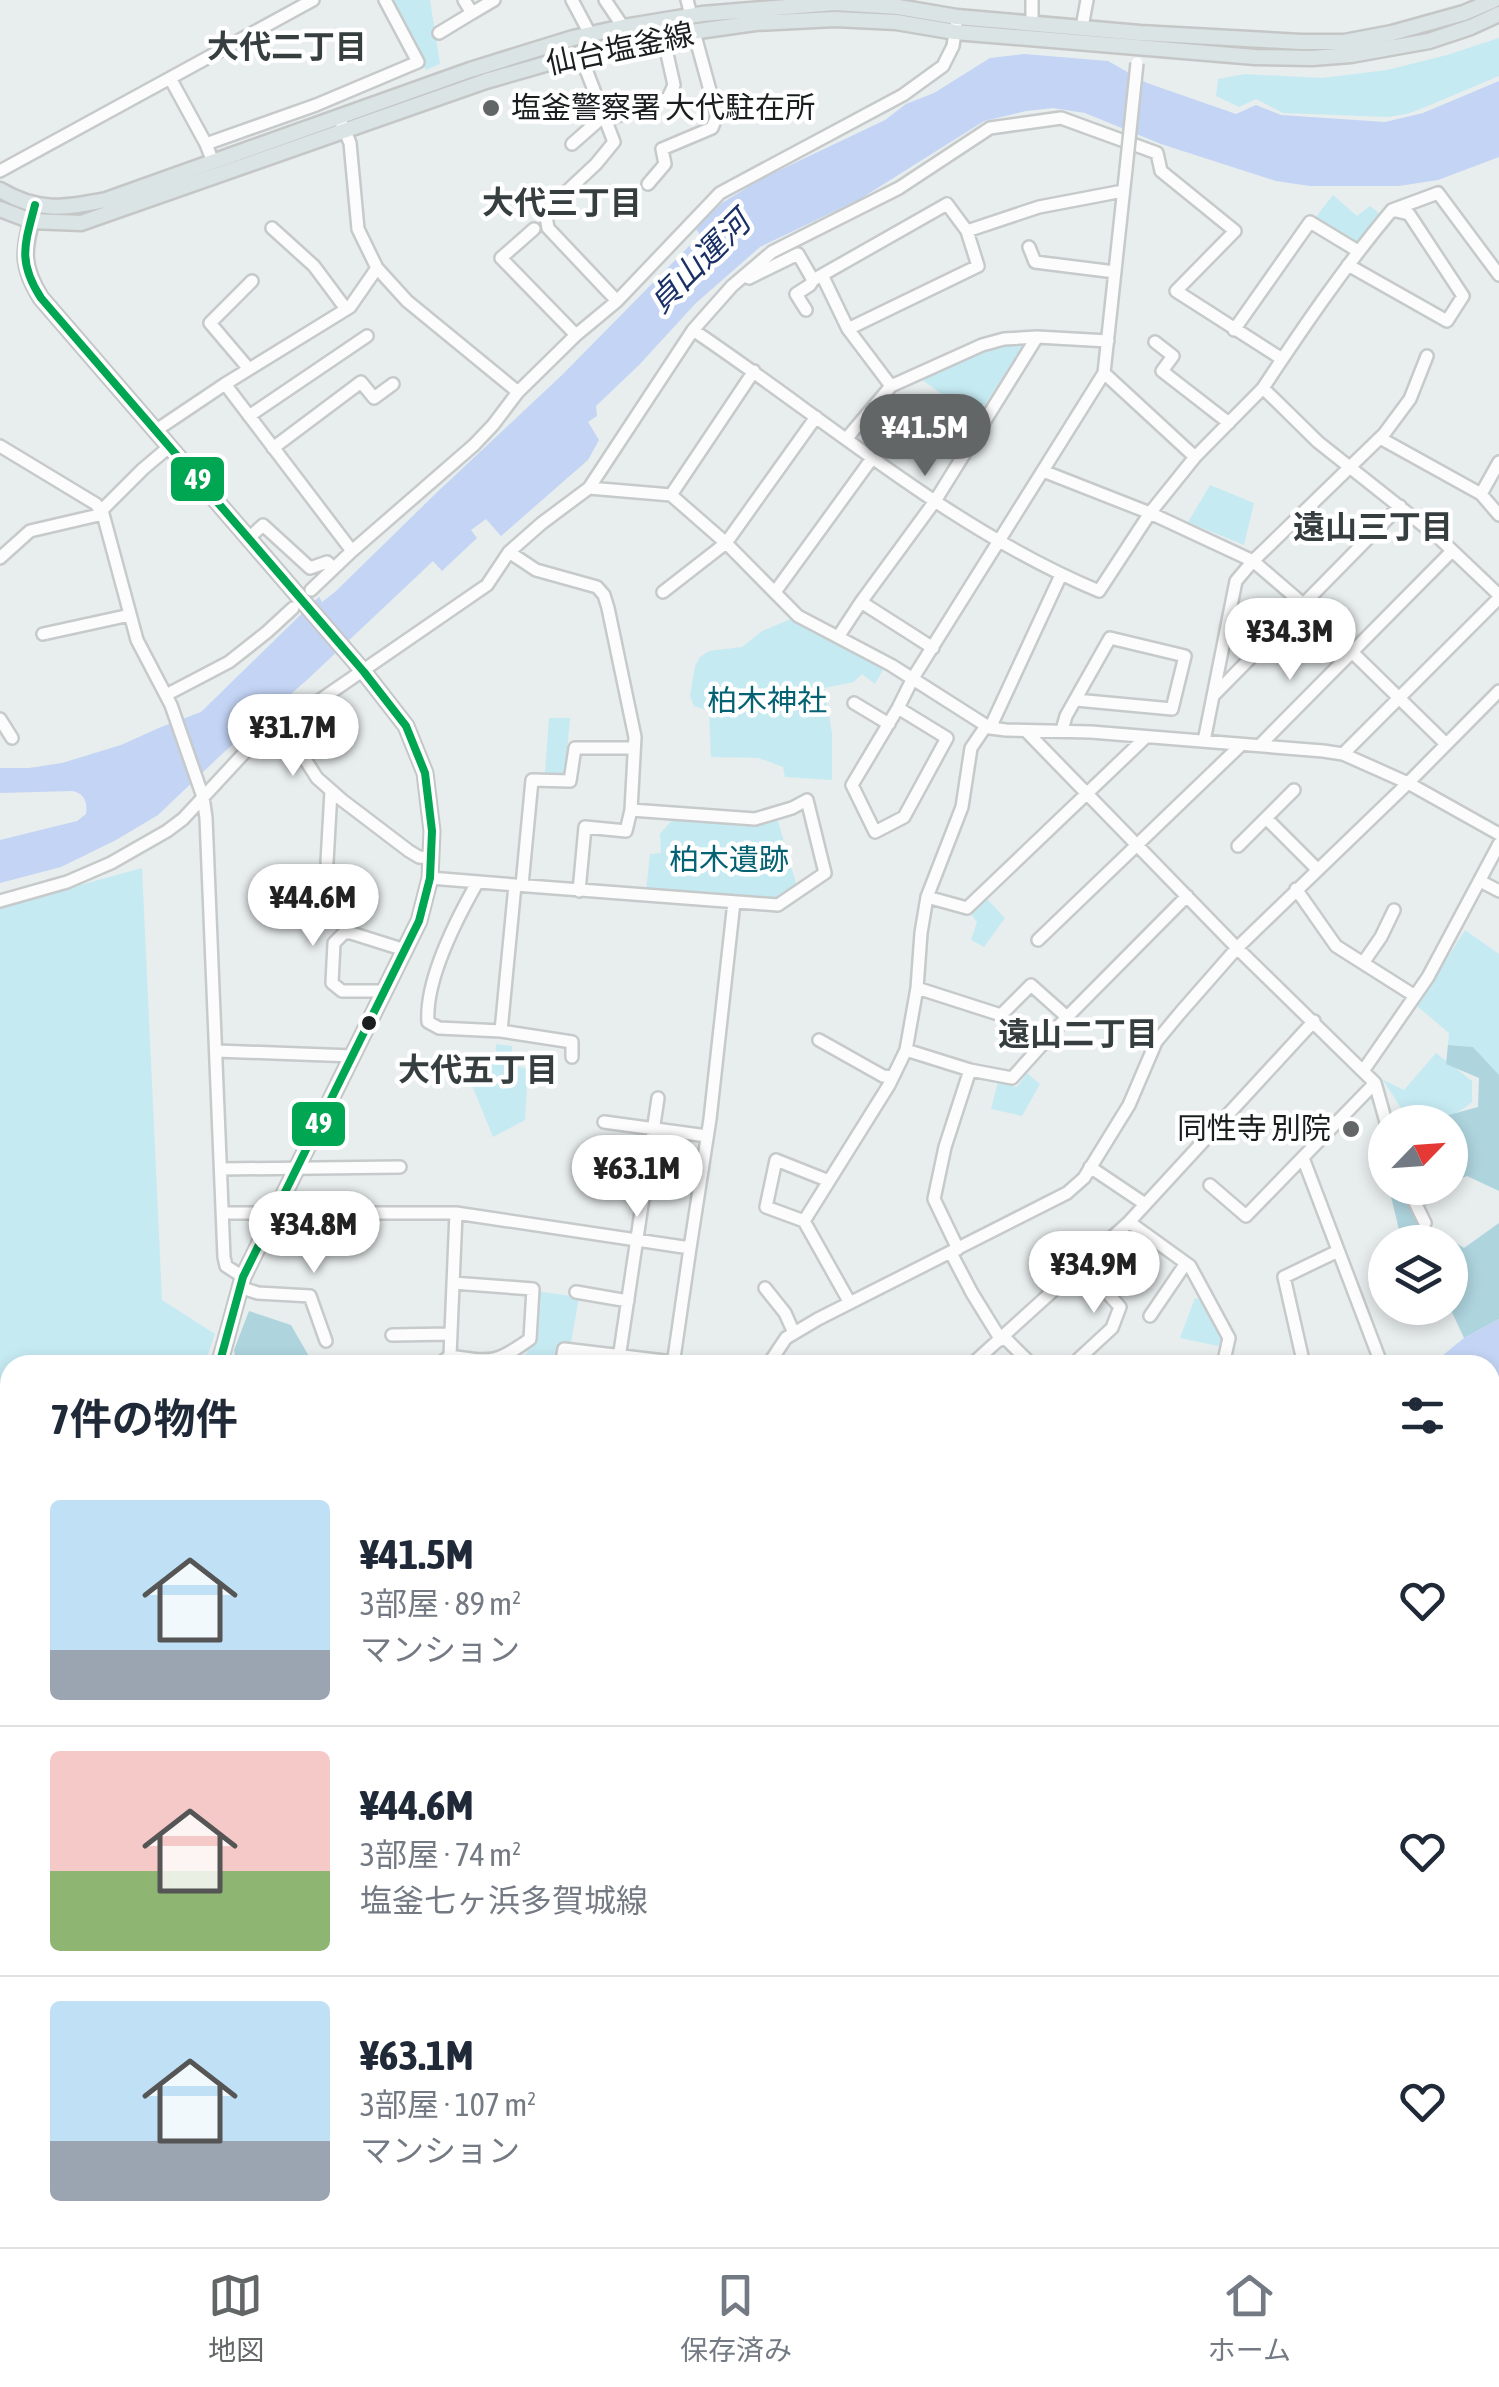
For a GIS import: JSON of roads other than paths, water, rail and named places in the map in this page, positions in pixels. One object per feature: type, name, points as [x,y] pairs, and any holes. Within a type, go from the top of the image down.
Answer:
[{"type":"main road","name":"仙台塩釜線","points":[[0,208],[31,221],[82,223],[342,124],[470,70],[689,8],[902,4],[956,25],[1032,23],[1082,27],[1140,40],[1344,42],[1464,13],[1494,0]]},
{"type":"main road","name":"仙台塩釜線","points":[[0,190],[36,205],[66,208],[106,200],[213,162],[580,54],[835,7],[896,22],[1140,40],[1256,57],[1312,58],[1429,41],[1499,14]]},
{"type":"main road","points":[[36,205],[24,261],[34,288],[396,711],[419,755],[430,804],[432,858],[423,908],[241,1282],[222,1355]]},
{"type":"street","points":[[0,171],[312,0]]},
{"type":"street","points":[[206,144],[316,105],[418,62],[384,0]]},
{"type":"street","points":[[464,0],[472,13]]},
{"type":"street","points":[[439,33],[494,0]]},
{"type":"street","points":[[572,0],[590,34]]},
{"type":"street","points":[[605,0],[633,42]]},
{"type":"street","points":[[1032,0],[1032,23]]},
{"type":"street","points":[[1082,27],[1087,0]]},
{"type":"street","points":[[168,700],[229,662],[267,632],[333,568],[474,444],[518,392],[576,335],[617,302],[720,193],[904,95],[943,66],[953,46],[956,25]]},
{"type":"street","points":[[648,184],[665,164],[662,149],[712,128],[717,116],[694,32]]},
{"type":"street","points":[[572,144],[606,118],[668,98],[674,85],[663,36]]},
{"type":"street","points":[[898,708],[948,738],[904,817],[874,832],[852,785],[912,678],[1104,373],[1140,40]]},
{"type":"street","points":[[580,54],[614,142],[546,216],[548,228],[617,302]]},
{"type":"street","points":[[170,78],[213,162]]},
{"type":"street","points":[[0,900],[67,882],[111,863],[166,831],[246,751],[487,585],[510,552],[589,488],[693,330],[732,286],[772,252],[898,188],[990,128],[1061,118],[1157,154],[1161,171],[1235,231],[1176,290],[1282,359]]},
{"type":"street","points":[[342,124],[350,143],[358,229],[376,268],[406,300],[518,392]]},
{"type":"street","points":[[967,231],[1039,206],[1123,191]]},
{"type":"street","points":[[693,330],[935,501],[1060,575],[1099,591],[1150,513],[1195,458],[1262,388],[1348,264],[1392,210],[1438,193],[1499,275]]},
{"type":"street","points":[[806,310],[796,294],[817,277],[947,204],[967,231],[978,266],[848,329]]},
{"type":"street","points":[[1348,264],[1447,321],[1463,296],[1409,214],[1392,210]]},
{"type":"street","points":[[1234,330],[1310,222],[1358,251]]},
{"type":"street","points":[[272,228],[314,266],[346,309]]},
{"type":"street","points":[[534,229],[502,258],[576,335]]},
{"type":"street","points":[[1030,247],[1035,262],[1115,272]]},
{"type":"street","points":[[732,286],[798,254],[891,386]]},
{"type":"street","points":[[155,431],[346,309],[376,268]]},
{"type":"street","points":[[249,369],[210,323],[252,281]]},
{"type":"street","points":[[250,416],[367,336]]},
{"type":"street","points":[[847,438],[891,386],[982,346],[1004,339],[1038,337],[1108,342]]},
{"type":"street","points":[[838,637],[935,501],[1038,337]]},
{"type":"street","points":[[1155,342],[1174,356],[1162,371],[1229,423]]},
{"type":"street","points":[[1204,740],[1236,581],[1380,438],[1410,399],[1428,356]]},
{"type":"street","points":[[671,496],[754,371]]},
{"type":"street","points":[[1104,373],[1195,458]]},
{"type":"street","points":[[273,448],[361,382],[374,398],[393,384]]},
{"type":"street","points":[[225,384],[352,552]]},
{"type":"street","points":[[1262,388],[1318,442],[1452,550],[1499,596],[1343,754]]},
{"type":"street","points":[[663,592],[726,543],[816,417]]},
{"type":"street","points":[[1380,438],[1481,494],[1499,515]]},
{"type":"street","points":[[0,446],[96,504],[102,513],[137,640],[168,700],[206,818],[226,1266],[258,1294],[310,1296],[326,1341]]},
{"type":"street","points":[[0,558],[30,530],[102,513],[143,468],[170,447]]},
{"type":"street","points":[[775,592],[874,457]]},
{"type":"street","points":[[1481,494],[1499,462]]},
{"type":"street","points":[[1043,471],[1150,513],[1253,561],[1304,604],[1445,743]]},
{"type":"street","points":[[589,488],[671,496],[726,543],[798,616],[912,678],[988,727],[1204,740],[1343,754],[1408,783],[1499,834]]},
{"type":"street","points":[[1213,696],[1400,506]]},
{"type":"street","points":[[249,538],[263,525],[310,568],[327,562],[333,568]]},
{"type":"street","points":[[1260,745],[1452,550]]},
{"type":"street","points":[[510,552],[536,570],[597,587],[604,595],[618,649],[635,736],[630,810],[626,831],[585,827],[579,891]]},
{"type":"street","points":[[804,1222],[906,1050],[927,897],[962,807],[971,748],[988,727],[1060,575]]},
{"type":"street","points":[[861,602],[933,648]]},
{"type":"street","points":[[43,634],[130,616]]},
{"type":"street","points":[[1062,730],[1066,716],[1110,638],[1185,656],[1172,709],[1076,700]]},
{"type":"street","points":[[775,1355],[794,1333],[1067,1194],[1084,1178],[1129,1105],[1156,1042],[1237,948],[1499,691]]},
{"type":"street","points":[[854,703],[889,724]]},
{"type":"street","points":[[0,719],[12,738]]},
{"type":"street","points":[[283,725],[317,778],[331,791],[409,851],[432,858]]},
{"type":"street","points":[[1026,731],[1375,1083],[1381,1105]]},
{"type":"street","points":[[927,897],[967,908],[1146,737]]},
{"type":"street","points":[[1038,940],[1241,744]]},
{"type":"street","points":[[502,1030],[532,780],[570,781],[575,748],[634,748]]},
{"type":"street","points":[[1238,846],[1294,790]]},
{"type":"street","points":[[327,862],[331,791]]},
{"type":"street","points":[[430,878],[778,906],[825,873],[807,800],[755,819],[630,810]]},
{"type":"street","points":[[1266,818],[1318,870]]},
{"type":"street","points":[[1363,1071],[1428,977],[1499,844]]},
{"type":"street","points":[[1480,881],[1499,891]]},
{"type":"street","points":[[477,883],[459,915],[435,976],[426,1005],[428,1022],[439,1028],[502,1030],[572,1042],[572,1056]]},
{"type":"street","points":[[1296,889],[1336,946],[1415,996]]},
{"type":"street","points":[[906,1050],[1012,1078],[1187,896]]},
{"type":"street","points":[[674,1355],[707,1136],[734,902]]},
{"type":"street","points":[[1363,963],[1394,910]]},
{"type":"street","points":[[385,991],[342,991],[332,982],[334,942],[344,933],[351,933],[405,950]]},
{"type":"street","points":[[917,988],[1001,1015],[1031,985],[1067,1017]]},
{"type":"street","points":[[982,1355],[1129,1222],[1314,1022]]},
{"type":"street","points":[[819,1040],[883,1076],[892,1077]]},
{"type":"street","points":[[217,1051],[352,1056]]},
{"type":"street","points":[[970,1070],[945,1147],[934,1198],[972,1293],[1002,1338],[1021,1355]]},
{"type":"street","points":[[1210,1185],[1246,1216],[1375,1083]]},
{"type":"street","points":[[620,1355],[658,1098]]},
{"type":"street","points":[[604,1122],[707,1136]]},
{"type":"street","points":[[1303,1158],[1378,1355]]},
{"type":"street","points":[[829,1181],[776,1160],[766,1206],[804,1222],[850,1303]]},
{"type":"street","points":[[221,1169],[400,1167]]},
{"type":"street","points":[[1090,1167],[1145,1204]]},
{"type":"street","points":[[1416,1205],[1425,1223]]},
{"type":"street","points":[[222,1214],[456,1214],[690,1248]]},
{"type":"street","points":[[444,1355],[451,1334],[456,1214]]},
{"type":"street","points":[[1129,1222],[1190,1266],[1229,1338],[1225,1355]]},
{"type":"street","points":[[1302,1355],[1284,1277],[1338,1251]]},
{"type":"street","points":[[1150,1316],[1186,1263]]},
{"type":"street","points":[[1082,1265],[1120,1307],[1112,1328],[1083,1355]]},
{"type":"street","points":[[453,1283],[533,1289],[530,1339],[508,1355]]},
{"type":"street","points":[[765,1288],[785,1313],[794,1333]]},
{"type":"street","points":[[576,1292],[628,1301]]},
{"type":"street","points":[[392,1335],[451,1334]]},
{"type":"street","points":[[563,1355],[564,1349],[594,1355]]},
{"type":"water","name":"貞山運河","points":[[1024,54],[1108,61],[1147,83],[1236,114],[1256,105],[1281,115],[1385,122],[1423,113],[1499,81],[1499,157],[1438,180],[1399,186],[1310,186],[1276,181],[1161,144],[1085,113],[1053,108],[984,121],[860,199],[760,247],[696,303],[596,406],[597,416],[588,422],[599,440],[588,460],[501,536],[486,519],[471,530],[477,538],[442,571],[433,561],[158,815],[61,867],[0,883],[0,840],[77,821],[86,814],[86,802],[72,791],[0,793],[0,768],[62,763],[121,745],[201,712],[327,589],[562,375],[700,235],[695,228],[722,203],[763,178],[885,120],[906,104],[934,93],[990,58]]},
{"type":"water","points":[[1499,1319],[1499,1355],[1443,1355],[1464,1338]]},
{"type":"place","name":"塩釜警察署 大代駐在所","points":[[491,108]]},
{"type":"place","name":"同性寺 別院","points":[[1351,1129]]},
{"type":"district","name":"大代二丁目","points":[[287,47]]},
{"type":"district","name":"大代三丁目","points":[[562,203]]},
{"type":"district","name":"遠山三丁目","points":[[1373,527]]},
{"type":"district","name":"遠山二丁目","points":[[1078,1034]]},
{"type":"district","name":"大代五丁目","points":[[478,1070]]},
{"type":"park label","name":"柏木神社","points":[[767,701]]},
{"type":"park label","name":"柏木遺跡","points":[[729,860]]}]
